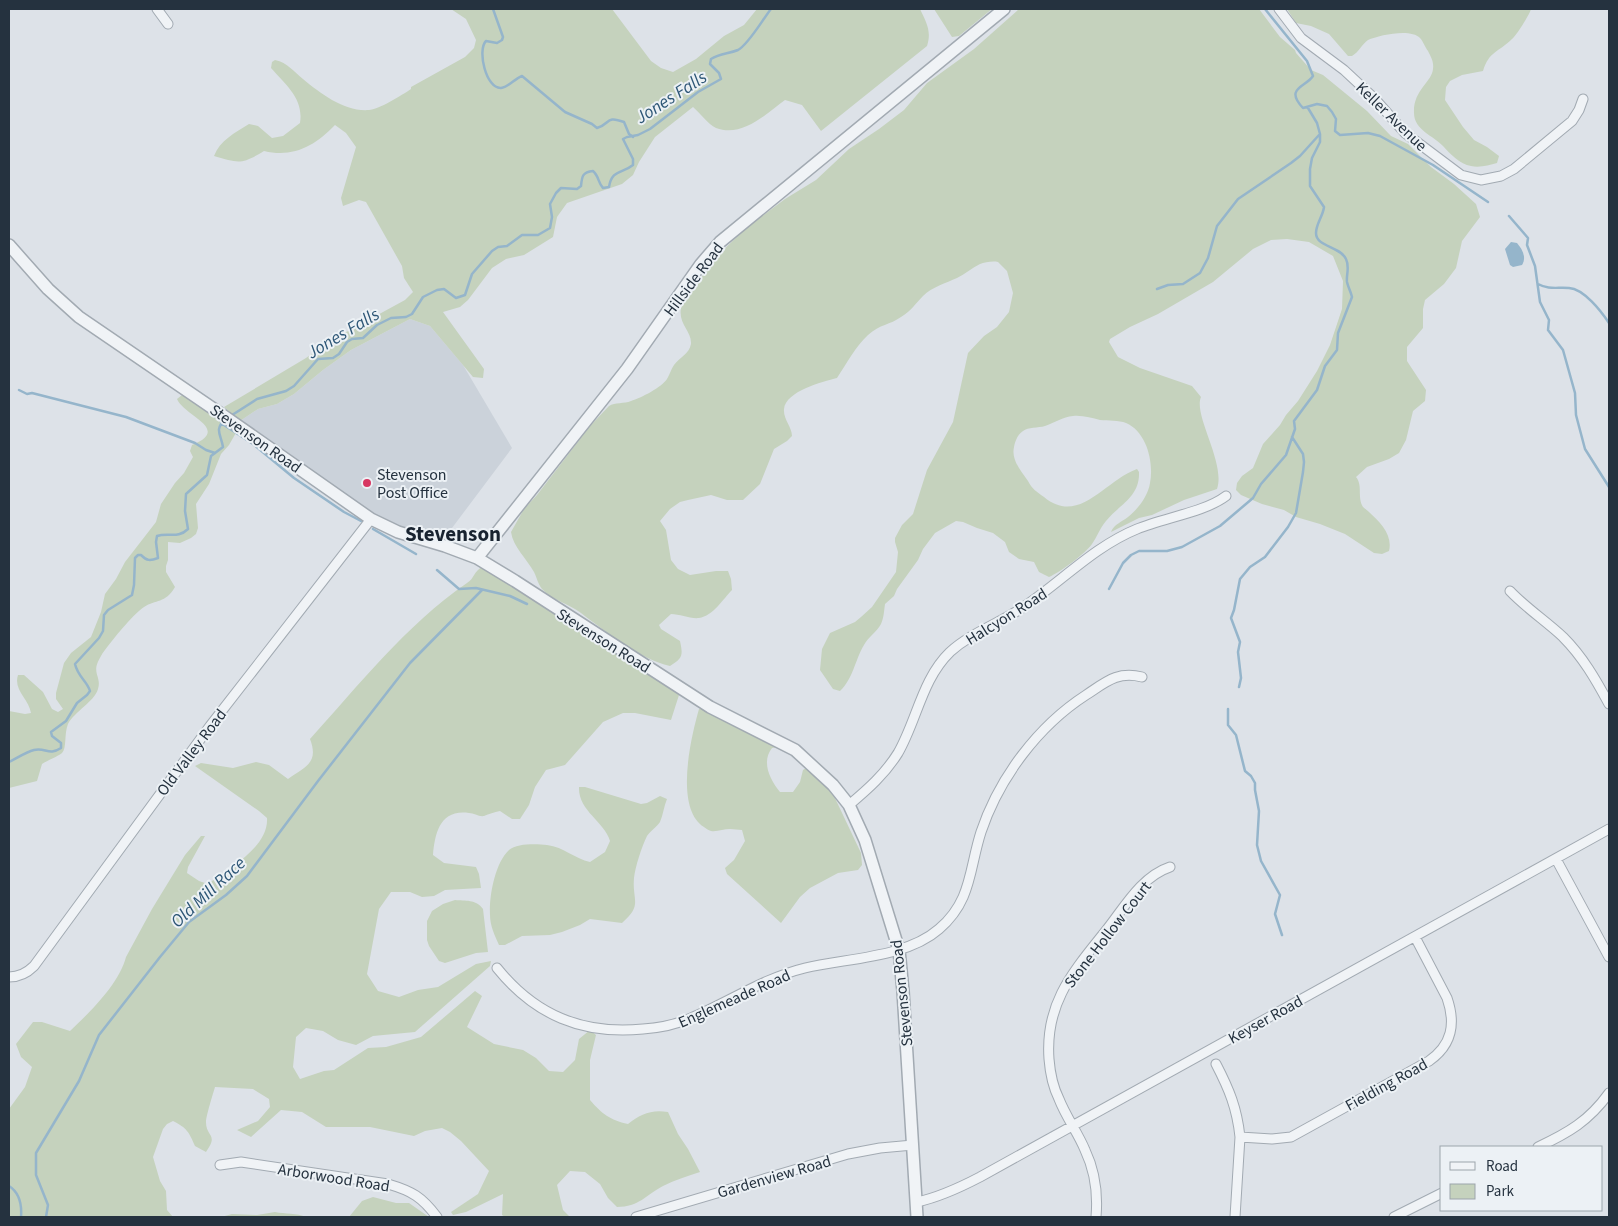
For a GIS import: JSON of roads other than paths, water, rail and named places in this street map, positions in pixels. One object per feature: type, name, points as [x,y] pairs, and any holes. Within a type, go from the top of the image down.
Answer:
[{"type":"street","points":[[158,9],[168,24]]},
{"type":"street","name":"Hillside Road","points":[[477,558],[627,369],[701,264],[720,242],[1004,9]]},
{"type":"street","name":"Keller Avenue","points":[[1279,9],[1301,38],[1344,70],[1374,98],[1405,133],[1461,175],[1472,178],[1492,179],[1514,169],[1572,120],[1583,99]]},
{"type":"street","name":"Stevenson Road","points":[[9,245],[48,289],[79,317],[371,519],[398,532],[477,558],[710,707],[796,750],[821,772],[849,805],[865,840],[899,950],[904,999],[917,1217]]},
{"type":"street","name":"Halcyon Road","points":[[849,805],[870,788],[885,772],[908,732],[922,695],[931,678],[939,664],[951,652],[965,641],[1024,607],[1119,538],[1136,529],[1210,505],[1226,496]]},
{"type":"street","name":"Old Valley Road","points":[[9,977],[22,975],[34,966],[210,726],[371,519]]},
{"type":"street","points":[[1510,591],[1555,630],[1583,659],[1609,704]]},
{"type":"street","name":"Englemeade Road","points":[[496,968],[524,996],[558,1017],[600,1030],[626,1031],[670,1026],[764,983],[805,968],[899,950],[938,930],[958,908],[967,890],[981,832],[995,799],[1019,760],[1034,742],[1064,711],[1116,676],[1129,674],[1142,677]]},
{"type":"street","name":"Keyser Road","points":[[917,1202],[936,1198],[962,1186],[1609,829]]},
{"type":"street","points":[[1556,859],[1609,957]]},
{"type":"street","name":"Stone Hollow Court","points":[[1096,1217],[1097,1196],[1093,1174],[1085,1150],[1058,1099],[1050,1066],[1049,1035],[1054,1010],[1063,989],[1073,973],[1144,883],[1152,875],[1170,866]]},
{"type":"street","name":"Fielding Road","points":[[1240,1137],[1272,1139],[1291,1137],[1428,1061],[1441,1051],[1451,1031],[1452,1016],[1447,998],[1415,937]]},
{"type":"street","points":[[1216,1064],[1233,1098],[1240,1137],[1235,1217]]},
{"type":"street","points":[[1540,1146],[1561,1136],[1584,1121],[1609,1093]]},
{"type":"street","name":"Gardenview Road","points":[[636,1217],[848,1154],[880,1148],[913,1145]]},
{"type":"street","name":"Arborwood Road","points":[[220,1165],[241,1162],[388,1184],[418,1196],[437,1217]]},
{"type":"street","points":[[1394,1217],[1440,1194]]},
{"type":"water","points":[[1511,242],[1517,243],[1522,250],[1524,259],[1522,265],[1513,267],[1510,265],[1505,249]]},
{"type":"waterway","points":[[493,9],[503,37],[497,43],[486,41],[482,52],[487,76],[496,87],[501,88],[509,85],[522,76],[565,112],[597,128],[614,119],[624,122],[629,134],[633,137]]},
{"type":"waterway","name":"Jones Falls","points":[[229,417],[257,399],[286,391],[294,386],[318,359],[333,358],[352,339],[363,338],[377,325],[391,318],[406,317],[412,314],[423,297],[437,290],[444,289],[456,298],[465,295],[472,274],[492,251],[498,247],[507,246],[522,235],[538,235],[550,228],[552,217],[550,204],[561,188],[577,189],[581,186],[582,178],[585,174],[593,171],[603,188],[609,187],[612,177],[633,165],[633,159],[623,139],[650,129],[698,92],[721,79],[719,73],[710,64],[711,59],[742,47],[771,9]]},
{"type":"waterway","points":[[1265,9],[1307,61],[1313,76],[1296,92],[1298,101],[1303,108],[1317,104],[1327,106],[1336,119],[1335,131],[1340,135],[1368,133],[1380,136],[1433,165],[1488,202]]},
{"type":"waterway","points":[[1109,589],[1123,563],[1131,555],[1139,551],[1167,551],[1182,547],[1220,526],[1253,498],[1261,484],[1286,455],[1295,429],[1294,421],[1317,390],[1325,366],[1337,350],[1338,333],[1352,297],[1347,282],[1348,265],[1346,259],[1339,251],[1324,244],[1317,238],[1316,230],[1324,207],[1310,186],[1310,169],[1312,158],[1320,142],[1320,134],[1317,123],[1308,108]]},
{"type":"waterway","points":[[1157,289],[1168,285],[1183,284],[1200,273],[1208,258],[1217,226],[1238,199],[1300,156],[1319,135]]},
{"type":"waterway","points":[[1509,216],[1528,238],[1527,245],[1535,266],[1540,302],[1549,320],[1548,330],[1563,350],[1575,393],[1576,415],[1585,449],[1609,487]]},
{"type":"waterway","points":[[1538,284],[1549,288],[1575,289],[1586,296],[1609,323]]},
{"type":"waterway","points":[[19,390],[27,394],[32,393],[126,417],[195,443],[215,453]]},
{"type":"waterway","name":"Jones Falls","points":[[9,762],[34,750],[53,751],[61,748],[61,743],[52,736],[51,732],[66,721],[77,703],[90,691],[75,664],[99,638],[103,631],[104,615],[108,610],[132,595],[135,558],[138,555],[149,560],[158,558],[157,536],[177,535],[188,529],[185,511],[186,494],[207,475],[211,456],[223,447],[219,429],[225,420]]},
{"type":"waterway","points":[[221,423],[253,444],[294,478],[344,512],[361,521]]},
{"type":"waterway","points":[[1239,687],[1241,678],[1238,652],[1240,642],[1231,618],[1240,579],[1250,567],[1265,557],[1288,527],[1296,513],[1304,462],[1303,454],[1292,437]]},
{"type":"waterway","points":[[373,529],[416,554]]},
{"type":"waterway","name":"Old Mill Race","points":[[437,570],[459,589],[476,588],[510,596],[527,604]]},
{"type":"waterway","name":"Old Mill Race","points":[[46,1217],[48,1205],[36,1175],[36,1153],[79,1081],[99,1035],[189,922],[226,895],[247,876],[410,663],[482,590]]},
{"type":"waterway","points":[[1228,709],[1228,725],[1236,735],[1245,771],[1255,783],[1259,811],[1257,845],[1261,861],[1280,895],[1275,914],[1282,935]]},
{"type":"waterway","points":[[9,1186],[20,1199],[21,1217]]},
{"type":"place","name":"Stevenson Post Office","points":[[367,483]]},
{"type":"district","name":"Stevenson","points":[[453,534]]}]
